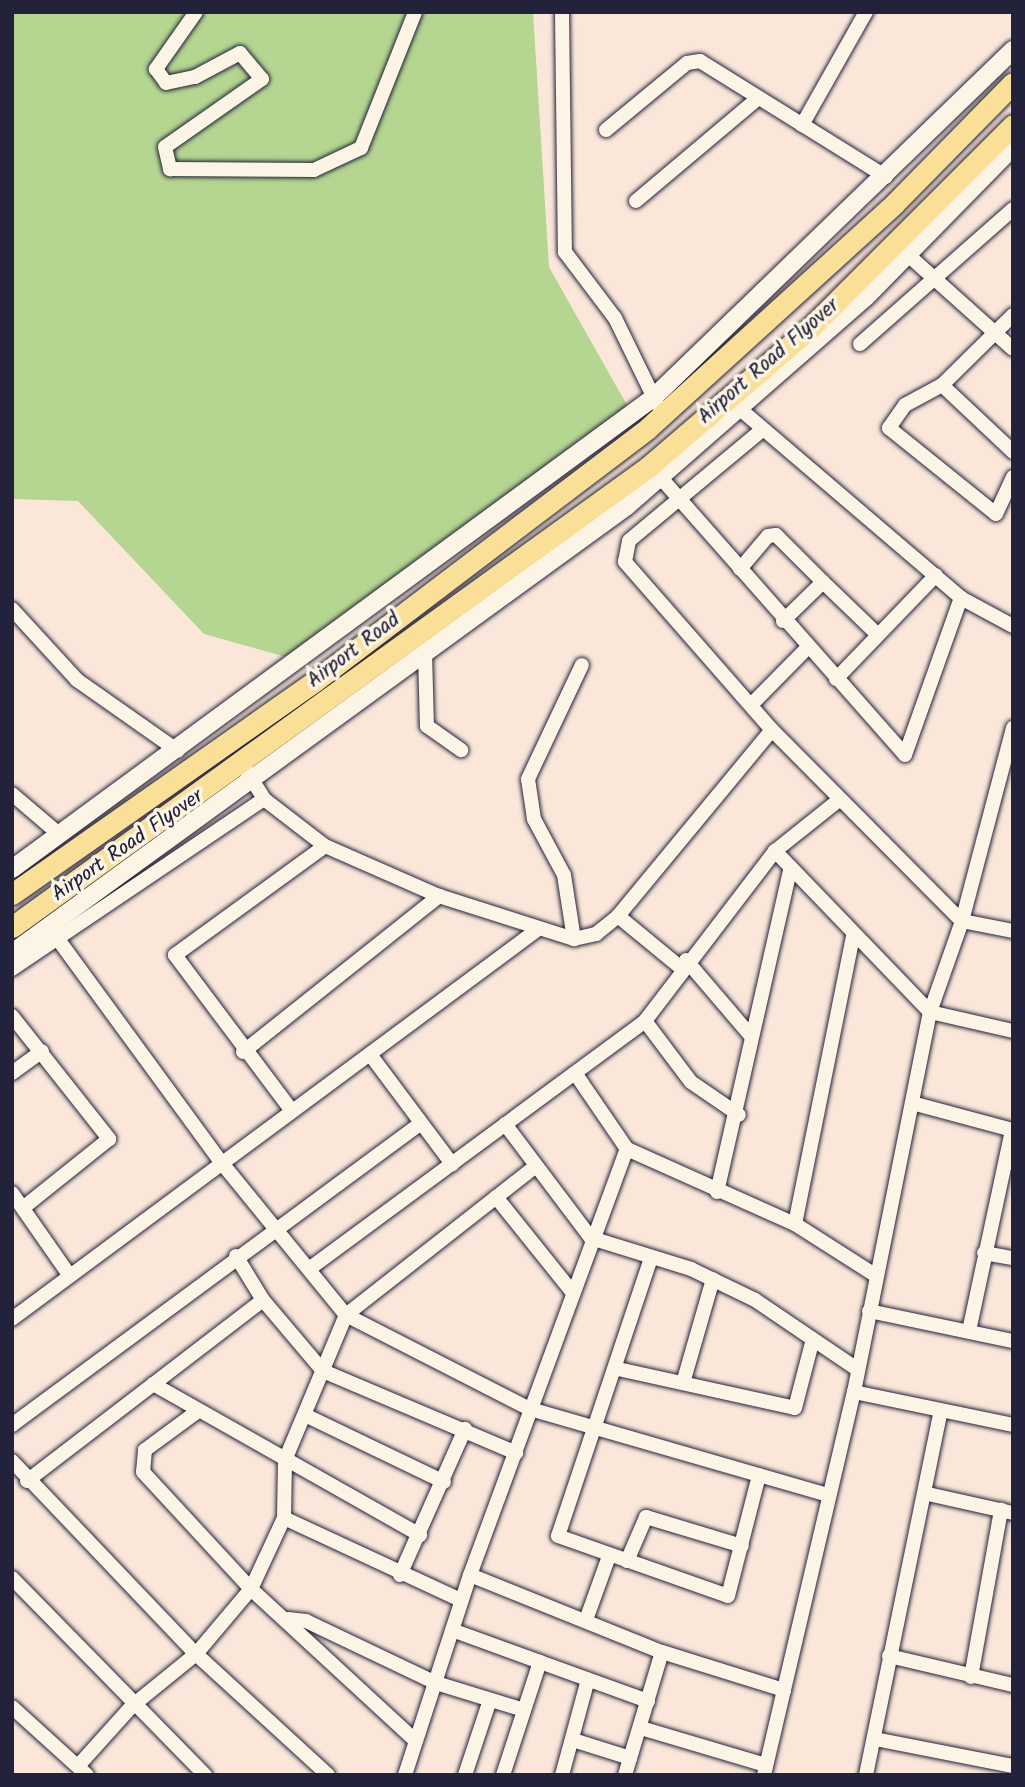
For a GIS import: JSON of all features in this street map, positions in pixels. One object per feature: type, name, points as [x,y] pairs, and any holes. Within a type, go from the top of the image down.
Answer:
[{"type":"main road","name":"Airport Road Flyover","points":[[659,406],[706,381],[1013,83]]},
{"type":"main road","name":"Airport Road Flyover","points":[[12,927],[248,774],[508,582],[733,406],[1013,125]]},
{"type":"main road","name":"Airport Road","points":[[20,878],[315,681],[659,406]]},
{"type":"street","points":[[197,12],[156,69],[166,83],[195,77],[240,53],[262,79],[165,147],[170,169],[314,170],[361,148],[415,12]]},
{"type":"street","points":[[562,12],[565,252],[615,318],[659,406]]},
{"type":"street","points":[[802,125],[866,12]]},
{"type":"street","points":[[20,878],[60,835],[659,406],[1013,50]]},
{"type":"street","points":[[606,130],[693,61],[886,177]]},
{"type":"street","points":[[636,201],[756,100]]},
{"type":"street","points":[[12,969],[52,932],[248,774],[425,652],[508,582],[661,478],[733,406],[907,254],[1013,147]]},
{"type":"street","points":[[860,344],[936,280],[1013,209]]},
{"type":"street","points":[[907,254],[1013,349]]},
{"type":"street","points":[[1013,315],[942,385],[905,405],[888,428],[996,514],[1013,477]]},
{"type":"street","points":[[942,385],[1013,452]]},
{"type":"street","points":[[733,406],[961,598],[1013,626]]},
{"type":"street","points":[[762,430],[629,541],[625,562],[753,703],[772,730],[962,921],[1013,931]]},
{"type":"street","points":[[661,478],[806,649],[905,755],[961,598]]},
{"type":"street","points":[[740,569],[768,536],[776,535],[878,635]]},
{"type":"street","points":[[836,680],[936,575]]},
{"type":"street","points":[[783,621],[823,582]]},
{"type":"street","points":[[12,609],[77,680],[178,751]]},
{"type":"street","points":[[753,703],[806,649]]},
{"type":"street","points":[[425,652],[427,726],[461,750]]},
{"type":"street","points":[[575,939],[564,875],[534,819],[528,779],[582,665]]},
{"type":"street","points":[[641,1728],[765,1770],[827,1495],[854,1392],[875,1275],[930,1012],[962,921],[1013,728]]},
{"type":"street","points":[[248,774],[264,799],[326,846],[439,897],[537,930],[575,939],[596,934],[618,916],[772,730]]},
{"type":"street","points":[[12,794],[60,835]]},
{"type":"street","points":[[12,953],[52,932],[264,799]]},
{"type":"street","points":[[309,1269],[645,1021],[684,964],[775,851],[839,800]]},
{"type":"street","points":[[292,1111],[243,1052],[175,955],[326,846]]},
{"type":"street","points":[[775,851],[853,936],[930,1012],[1013,1031]]},
{"type":"street","points":[[717,1192],[739,1115],[751,1036],[791,867]]},
{"type":"street","points":[[243,1052],[439,897]]},
{"type":"street","points":[[618,916],[684,964],[751,1036]]},
{"type":"street","points":[[12,1319],[221,1162],[372,1057],[537,930]]},
{"type":"street","points":[[52,932],[221,1162],[346,1315],[530,1409],[598,1426],[827,1495]]},
{"type":"street","points":[[794,1224],[853,936]]},
{"type":"street","points":[[12,1016],[109,1139],[23,1208]]},
{"type":"street","points":[[645,1021],[691,1082],[739,1115]]},
{"type":"street","points":[[12,1073],[42,1051]]},
{"type":"street","points":[[372,1057],[452,1164]]},
{"type":"street","points":[[575,1073],[627,1149],[717,1192],[794,1224],[875,1275]]},
{"type":"street","points":[[912,1103],[1012,1130],[969,1331]]},
{"type":"street","points":[[12,1425],[275,1225],[421,1123]]},
{"type":"street","points":[[505,1124],[591,1238],[713,1279],[857,1368]]},
{"type":"street","points":[[405,1775],[461,1600],[591,1238],[627,1149]]},
{"type":"street","points":[[15,1715],[82,1770],[132,1706],[196,1654],[251,1589],[284,1518],[285,1460],[307,1416],[346,1315],[536,1167]]},
{"type":"street","points":[[12,1193],[70,1276]]},
{"type":"street","points":[[496,1197],[573,1293]]},
{"type":"street","points":[[984,1253],[1013,1258]]},
{"type":"street","points":[[236,1256],[263,1300],[324,1371],[516,1453]]},
{"type":"street","points":[[651,1258],[618,1369],[558,1536],[728,1597],[759,1475]]},
{"type":"street","points":[[683,1383],[713,1279]]},
{"type":"street","points":[[27,1481],[263,1300]]},
{"type":"street","points":[[870,1311],[1013,1341]]},
{"type":"street","points":[[618,1369],[795,1408],[813,1339]]},
{"type":"street","points":[[153,1384],[420,1535]]},
{"type":"street","points":[[854,1392],[1013,1425]]},
{"type":"street","points":[[198,1411],[139,1462],[251,1589],[288,1619],[416,1741]]},
{"type":"street","points":[[866,1775],[889,1656],[928,1494],[941,1411]]},
{"type":"street","points":[[307,1416],[444,1482]]},
{"type":"street","points":[[400,1575],[444,1482],[465,1429]]},
{"type":"street","points":[[12,1461],[27,1481],[196,1654],[328,1775]]},
{"type":"street","points":[[928,1494],[1007,1511],[971,1678]]},
{"type":"street","points":[[627,1561],[646,1517],[742,1546]]},
{"type":"street","points":[[284,1518],[400,1575],[461,1600]]},
{"type":"street","points":[[586,1620],[609,1556]]},
{"type":"street","points":[[470,1575],[662,1652],[784,1690]]},
{"type":"street","points":[[12,1578],[132,1706],[205,1775]]},
{"type":"street","points":[[288,1619],[306,1621],[436,1683],[524,1710]]},
{"type":"street","points":[[452,1630],[648,1701]]},
{"type":"street","points":[[625,1775],[662,1652]]},
{"type":"street","points":[[889,1656],[971,1678],[1013,1685]]},
{"type":"street","points":[[503,1775],[540,1662]]},
{"type":"street","points":[[562,1775],[588,1679]]},
{"type":"street","points":[[464,1775],[490,1700]]},
{"type":"street","points":[[874,1739],[1013,1766]]},
{"type":"street","points":[[573,1740],[631,1758]]},
{"type":"green space","points":[[12,12],[533,12],[549,267],[632,414],[290,658],[204,634],[78,501],[12,499]]}]
